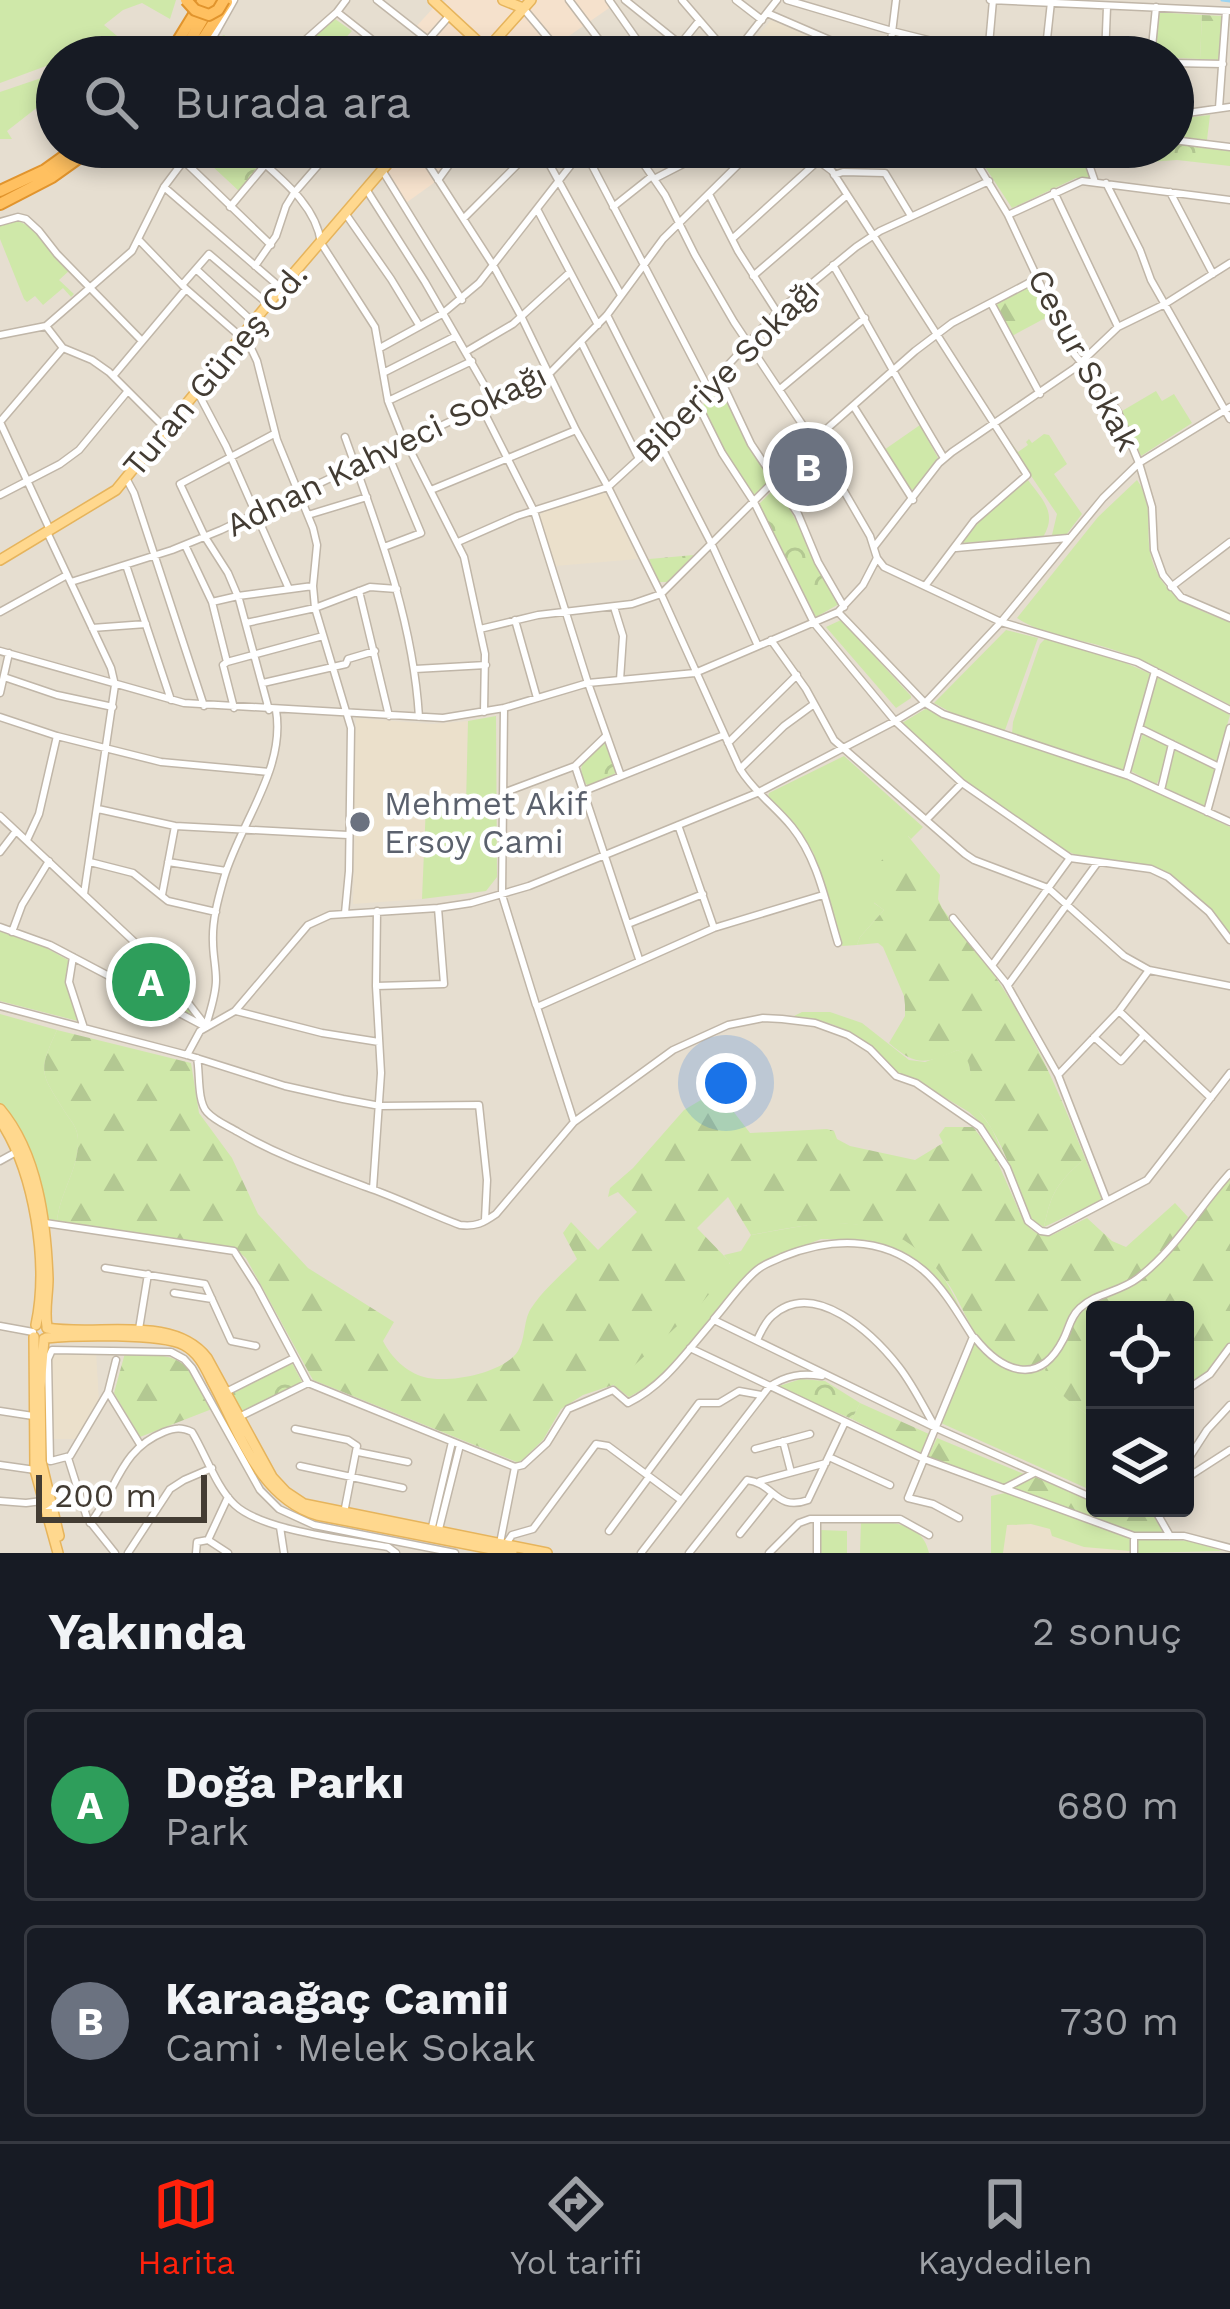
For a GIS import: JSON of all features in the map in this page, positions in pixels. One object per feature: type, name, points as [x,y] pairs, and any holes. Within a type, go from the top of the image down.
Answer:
[{"type":"highway","points":[[185,0],[194,10],[209,15],[229,0]]},
{"type":"highway","points":[[182,36],[185,0]]},
{"type":"highway","points":[[182,36],[202,0]]},
{"type":"highway","points":[[194,36],[214,0]]},
{"type":"highway","points":[[206,36],[229,0]]},
{"type":"highway","points":[[0,191],[48,168]]},
{"type":"highway","points":[[0,204],[65,168]]},
{"type":"main road","points":[[433,0],[469,36]]},
{"type":"main road","points":[[502,0],[527,4]]},
{"type":"main road","points":[[499,36],[527,4]]},
{"type":"main road","name":"Turan Güneş Cd.","points":[[0,560],[106,497],[126,478],[382,170]]},
{"type":"main road","points":[[0,1109],[27,1156],[43,1223],[48,1286],[32,1416],[61,1553]]},
{"type":"main road","points":[[0,1120],[18,1151],[38,1230],[42,1501],[61,1553]]},
{"type":"main road","points":[[42,1333],[173,1334],[196,1345],[268,1472],[304,1504],[431,1543],[547,1553]]},
{"type":"main road","points":[[138,1335],[171,1340],[195,1353],[270,1485],[283,1498],[303,1510],[343,1517]]},
{"type":"street","points":[[212,36],[229,0]]},
{"type":"street","points":[[310,36],[346,0]]},
{"type":"street","points":[[377,0],[423,36]]},
{"type":"street","points":[[569,0],[596,36]]},
{"type":"street","points":[[609,0],[634,36]]},
{"type":"street","points":[[625,0],[670,36]]},
{"type":"street","points":[[682,0],[712,36]]},
{"type":"street","points":[[736,0],[764,17],[814,36]]},
{"type":"street","points":[[748,36],[777,0]]},
{"type":"street","points":[[787,0],[911,36]]},
{"type":"street","points":[[891,36],[896,0]]},
{"type":"street","points":[[989,36],[991,0],[1228,11],[1219,108]]},
{"type":"street","points":[[1047,36],[1051,2]]},
{"type":"street","points":[[527,4],[549,36]]},
{"type":"street","points":[[1106,36],[1107,5]]},
{"type":"street","points":[[1153,36],[1156,7]]},
{"type":"street","points":[[337,12],[367,36]]},
{"type":"street","points":[[432,36],[450,15]]},
{"type":"street","points":[[687,36],[699,21]]},
{"type":"street","points":[[1194,63],[1222,64]]},
{"type":"street","points":[[1194,112],[1230,107]]},
{"type":"street","points":[[1194,143],[1230,147]]},
{"type":"street","points":[[0,335],[46,326],[131,251],[179,168]]},
{"type":"street","points":[[191,168],[271,245]]},
{"type":"street","points":[[230,207],[262,168]]},
{"type":"street","points":[[268,168],[316,221],[321,243],[375,326],[388,401],[458,542],[468,573],[486,665],[484,712]]},
{"type":"street","points":[[255,266],[271,245],[294,194],[316,168]]},
{"type":"street","points":[[430,168],[521,316],[661,594],[740,769],[802,841],[838,943]]},
{"type":"street","points":[[438,180],[446,168]]},
{"type":"street","points":[[464,218],[516,168]]},
{"type":"street","points":[[552,168],[621,295]]},
{"type":"street","points":[[380,348],[462,300],[569,168]]},
{"type":"street","points":[[594,168],[707,386]]},
{"type":"street","points":[[647,168],[718,297],[815,442],[884,567],[1001,622],[1113,653],[1230,710]]},
{"type":"street","points":[[613,207],[674,168]]},
{"type":"street","name":"Adnan Kahveci Sokağı","points":[[0,612],[69,578],[126,565],[205,537],[548,375],[608,315],[678,223],[735,168]]},
{"type":"street","points":[[733,239],[810,168]]},
{"type":"street","points":[[826,168],[1027,475],[993,503],[925,586]]},
{"type":"street","name":"Cesur Sokak","points":[[981,168],[1009,214],[1071,350],[1118,412],[1152,507],[1154,550],[1172,587]]},
{"type":"street","points":[[1091,168],[1095,182]]},
{"type":"street","points":[[382,170],[462,300]]},
{"type":"street","points":[[834,175],[885,173],[911,216]]},
{"type":"street","name":"Biberiye Sokağı","points":[[458,542],[608,487],[777,312],[833,265],[872,236],[989,181]]},
{"type":"street","points":[[1009,214],[1082,181],[1230,200]]},
{"type":"street","points":[[1106,183],[1150,280],[1230,419]]},
{"type":"street","points":[[164,187],[281,288]]},
{"type":"street","points":[[366,189],[494,402]]},
{"type":"street","points":[[1170,191],[1213,274]]},
{"type":"street","points":[[1054,192],[1118,327]]},
{"type":"street","points":[[710,194],[777,312]]},
{"type":"street","points":[[753,275],[846,196]]},
{"type":"street","points":[[537,209],[598,325]]},
{"type":"street","points":[[345,213],[420,327]]},
{"type":"street","points":[[0,222],[26,219],[142,341]]},
{"type":"street","points":[[139,240],[249,344],[275,434],[317,544],[315,608],[351,728],[345,913]]},
{"type":"street","points":[[113,376],[209,254],[268,304]]},
{"type":"street","points":[[874,547],[944,458],[1040,394],[1118,327],[1230,263]]},
{"type":"street","points":[[833,265],[944,458]]},
{"type":"street","points":[[196,269],[253,322]]},
{"type":"street","points":[[466,351],[521,316],[569,273]]},
{"type":"street","points":[[480,629],[566,611],[642,602],[661,594],[891,371],[937,334],[1038,278]]},
{"type":"street","points":[[991,303],[1040,394]]},
{"type":"street","points":[[608,315],[666,432]]},
{"type":"street","points":[[778,390],[865,318]]},
{"type":"street","points":[[46,326],[62,348],[92,360],[113,376],[167,430]]},
{"type":"street","points":[[383,373],[456,336]]},
{"type":"street","points":[[581,343],[639,459]]},
{"type":"street","points":[[62,348],[0,422],[115,685],[83,893]]},
{"type":"street","points":[[388,401],[472,361]]},
{"type":"street","points":[[718,374],[752,444],[798,514],[841,609],[925,703],[962,722],[1126,775],[1230,822]]},
{"type":"street","points":[[197,391],[289,589]]},
{"type":"street","points":[[0,495],[79,451],[128,392]]},
{"type":"street","points":[[696,401],[754,502],[814,623],[895,721],[962,783],[1070,858],[1145,868],[1168,877],[1208,912],[1230,940]]},
{"type":"street","points":[[854,406],[913,500]]},
{"type":"street","points":[[482,408],[534,511],[621,776]]},
{"type":"street","points":[[187,1055],[195,1037],[235,1011],[308,925],[322,917],[438,908],[502,896],[758,793],[925,703],[1001,622],[1103,498],[1139,463],[1227,409]]},
{"type":"street","points":[[431,490],[576,430]]},
{"type":"street","points":[[275,434],[180,484],[205,537],[229,573],[278,733]]},
{"type":"street","points":[[345,437],[397,589],[415,670],[419,718]]},
{"type":"street","points":[[658,440],[758,646]]},
{"type":"street","points":[[384,548],[421,533],[387,452]]},
{"type":"street","points":[[126,478],[204,706]]},
{"type":"street","points":[[307,516],[367,497]]},
{"type":"street","points":[[954,548],[1072,537]]},
{"type":"street","points":[[1230,542],[1172,587],[1187,601],[1230,618]]},
{"type":"street","points":[[185,545],[212,602],[227,662]]},
{"type":"street","points":[[0,693],[4,652],[204,706],[452,717],[504,708],[588,683],[695,673],[841,609],[863,585],[877,558]]},
{"type":"street","points":[[126,565],[171,700]]},
{"type":"street","points":[[212,602],[314,586]]},
{"type":"street","points":[[246,623],[315,608],[370,587],[397,589]]},
{"type":"street","points":[[359,590],[388,716]]},
{"type":"street","points":[[614,606],[623,636],[620,680]]},
{"type":"street","points":[[515,620],[537,698]]},
{"type":"street","points":[[92,628],[146,624]]},
{"type":"street","points":[[234,708],[223,665],[323,636]]},
{"type":"street","points":[[771,640],[834,740],[974,860],[1048,888],[1124,956],[1149,970],[1230,986]]},
{"type":"street","points":[[263,683],[333,668],[346,664],[348,658],[375,651]]},
{"type":"street","points":[[415,670],[486,665]]},
{"type":"street","points":[[1126,775],[1155,671]]},
{"type":"street","points":[[584,791],[726,739],[796,675]]},
{"type":"street","points":[[4,677],[113,707]]},
{"type":"street","points":[[740,769],[784,725],[814,704]]},
{"type":"street","points":[[504,708],[502,896],[574,1122]]},
{"type":"street","points":[[206,1026],[217,977],[212,938],[226,871],[269,772],[278,733],[295,711]]},
{"type":"street","points":[[0,717],[170,764],[269,772]]},
{"type":"street","points":[[1138,728],[1219,767]]},
{"type":"street","points":[[1207,812],[1230,728]]},
{"type":"street","points":[[27,840],[39,814],[57,736]]},
{"type":"street","points":[[503,793],[575,766],[606,736]]},
{"type":"street","points":[[1161,790],[1172,744]]},
{"type":"street","points":[[575,766],[639,959]]},
{"type":"street","points":[[926,820],[962,783]]},
{"type":"street","points":[[98,809],[175,826],[349,835]]},
{"type":"street","points":[[0,816],[159,965],[206,1026]]},
{"type":"street","points":[[678,824],[713,928]]},
{"type":"street","points":[[162,896],[175,826]]},
{"type":"street","points":[[0,851],[16,831]]},
{"type":"street","points":[[993,964],[1070,858]]},
{"type":"street","points":[[12,932],[22,905],[49,861]]},
{"type":"street","points":[[90,862],[133,873],[168,901],[216,912]]},
{"type":"street","points":[[168,862],[226,871]]},
{"type":"street","points":[[1008,986],[1098,862]]},
{"type":"street","points":[[628,925],[703,894]]},
{"type":"street","points":[[537,1007],[713,928],[824,895]]},
{"type":"street","points":[[376,986],[444,984],[438,908]]},
{"type":"street","points":[[373,1189],[380,1106],[377,911]]},
{"type":"street","points":[[953,918],[1008,986],[1058,1075],[1107,1201]]},
{"type":"street","points":[[0,927],[74,957],[206,1026]]},
{"type":"street","points":[[74,957],[69,982],[85,1029]]},
{"type":"street","points":[[1058,1075],[1119,1011],[1149,970]]},
{"type":"street","points":[[0,1006],[285,1086],[380,1106],[479,1105],[487,1180],[484,1222]]},
{"type":"street","points":[[235,1011],[379,1042]]},
{"type":"street","points":[[1119,1011],[1211,1098]]},
{"type":"street","points":[[197,1058],[204,1110],[215,1118],[280,1155],[470,1226],[484,1222],[509,1201],[574,1122],[687,1042],[745,1021],[800,1020],[832,1028],[870,1049],[896,1076],[980,1127],[1007,1168],[1028,1221],[1048,1232],[1148,1180],[1230,1073]]},
{"type":"street","points":[[1094,1037],[1121,1061],[1144,1035]]},
{"type":"street","points":[[0,1161],[18,1151]]},
{"type":"street","points":[[43,1223],[234,1251],[308,1383],[515,1467],[547,1443],[568,1408],[613,1390],[628,1403],[659,1384],[761,1266],[806,1247],[842,1242],[880,1249],[918,1266],[990,1356],[1006,1366],[1031,1370],[1045,1364],[1060,1345],[1078,1309],[1134,1282],[1169,1252],[1230,1173]]},
{"type":"street","points":[[105,1268],[202,1282],[231,1341],[256,1346]]},
{"type":"street","points":[[138,1335],[148,1274]]},
{"type":"street","points":[[174,1293],[212,1300]]},
{"type":"street","points":[[757,1340],[780,1311],[802,1303],[831,1308],[859,1327],[901,1369],[936,1428]]},
{"type":"street","points":[[713,1320],[1086,1495]]},
{"type":"street","points":[[0,1326],[42,1333],[52,1350]]},
{"type":"street","points":[[959,1518],[908,1498],[974,1336]]},
{"type":"street","points":[[1194,1385],[1230,1347]]},
{"type":"street","points":[[689,1348],[924,1459],[1134,1536],[1190,1537],[1226,1549]]},
{"type":"street","points":[[42,1464],[52,1350]]},
{"type":"street","points":[[52,1350],[178,1355],[194,1371],[245,1466],[272,1503],[314,1526],[431,1543],[455,1553]]},
{"type":"street","points":[[226,1392],[294,1358]]},
{"type":"street","points":[[0,1465],[68,1458],[108,1392],[116,1360]]},
{"type":"street","points":[[640,1553],[769,1387],[797,1375],[832,1378]]},
{"type":"street","points":[[239,1417],[308,1383]]},
{"type":"street","points":[[609,1531],[699,1403],[722,1402],[739,1391],[761,1395]]},
{"type":"street","points":[[108,1392],[141,1446]]},
{"type":"street","points":[[1194,1450],[1230,1405]]},
{"type":"street","points":[[0,1411],[32,1416]]},
{"type":"street","points":[[758,1482],[793,1504],[808,1500],[845,1422]]},
{"type":"street","points":[[90,1523],[117,1475],[141,1446],[169,1430],[187,1429],[229,1497],[244,1511],[280,1526],[388,1547],[396,1553]]},
{"type":"street","points":[[296,1429],[357,1446],[343,1517]]},
{"type":"street","points":[[754,1449],[810,1434]]},
{"type":"street","points":[[783,1441],[791,1472]]},
{"type":"street","points":[[431,1543],[456,1444]]},
{"type":"street","points":[[507,1550],[512,1534],[533,1529],[596,1444],[608,1446],[681,1500]]},
{"type":"street","points":[[1194,1473],[1230,1450]]},
{"type":"street","points":[[358,1452],[408,1462]]},
{"type":"street","points":[[68,1458],[83,1511],[115,1553]]},
{"type":"street","points":[[689,1553],[744,1482],[828,1460],[890,1485]]},
{"type":"street","points":[[299,1466],[403,1488]]},
{"type":"street","points":[[507,1550],[515,1467]]},
{"type":"street","points":[[128,1553],[166,1493],[212,1468]]},
{"type":"street","points":[[1005,1488],[1035,1472]]},
{"type":"street","points":[[740,1534],[772,1493]]},
{"type":"street","points":[[208,1540],[229,1497]]},
{"type":"street","points":[[0,1501],[42,1501]]},
{"type":"street","points":[[1159,1517],[1170,1536]]},
{"type":"street","points":[[770,1553],[802,1522],[817,1519],[900,1519],[929,1535]]},
{"type":"street","points":[[817,1519],[817,1553]]},
{"type":"street","points":[[280,1526],[284,1553]]},
{"type":"street","points":[[1134,1536],[1134,1553]]},
{"type":"street","points":[[196,1553],[197,1542],[208,1540],[228,1553]]},
{"type":"shaded area","points":[[0,0],[1230,0],[1230,1553],[0,1553]]},
{"type":"shaded area","points":[[446,0],[609,0],[612,6],[569,36],[422,36],[414,29]]},
{"type":"shaded area","points":[[771,20],[808,36],[757,36]]},
{"type":"shaded area","points":[[380,168],[447,168],[403,205]]},
{"type":"shaded area","points":[[605,490],[638,559],[555,566],[538,516]]},
{"type":"shaded area","points":[[356,718],[433,724],[468,721],[466,805],[426,806],[422,899],[353,904],[355,827],[358,832],[367,829],[370,821],[367,813],[354,817],[352,805]]},
{"type":"shaded area","points":[[96,1352],[99,1401],[78,1439],[51,1439],[52,1353]]},
{"type":"shaded area","points":[[1005,1493],[1131,1538],[1130,1553],[991,1553],[991,1496]]},
{"type":"green space","points":[[0,0],[176,0],[170,19],[142,3],[123,10],[104,25],[117,36],[36,36],[36,70],[0,83]]},
{"type":"green space","points":[[1156,12],[1202,15],[1200,59],[1194,59],[1194,36],[1153,36]]},
{"type":"green space","points":[[1202,15],[1222,16],[1219,60],[1200,59]]},
{"type":"green space","points":[[335,19],[352,31],[347,36],[315,36]]},
{"type":"green space","points":[[36,80],[36,108],[7,131],[12,139],[0,139],[0,92]]},
{"type":"green space","points":[[1210,115],[1207,140],[1194,138],[1194,117]]},
{"type":"green space","points":[[1194,147],[1230,151],[1230,166],[1194,162]]},
{"type":"green space","points":[[214,168],[256,168],[240,192]]},
{"type":"green space","points":[[986,168],[1086,168],[1090,178],[1076,178],[1012,208]]},
{"type":"green space","points":[[18,221],[39,235],[70,270],[59,280],[74,294],[71,297],[63,288],[43,305],[35,296],[27,302],[24,299],[0,239],[0,226]]},
{"type":"green space","points":[[1032,284],[1051,315],[1012,336],[996,307]]},
{"type":"green space","points":[[717,385],[770,480],[753,496],[703,407],[705,397]]},
{"type":"green space","points":[[1156,391],[1162,401],[1174,394],[1192,423],[1141,456],[1122,411]]},
{"type":"green space","points":[[920,425],[938,458],[914,490],[884,450]]},
{"type":"green space","points":[[1044,434],[1067,464],[1054,474],[1082,514],[1066,535],[1052,535],[1057,514],[1008,442],[1018,452],[1029,439],[1032,443]]},
{"type":"green space","points":[[1028,480],[1049,513],[1043,537],[962,543],[982,518]]},
{"type":"green space","points":[[1137,480],[1147,505],[1150,552],[1161,580],[1190,605],[1230,622],[1230,705],[1140,660],[1049,633],[1017,618],[1098,517]]},
{"type":"green space","points":[[776,487],[839,604],[816,617],[759,504]]},
{"type":"green space","points":[[694,555],[667,582],[659,582],[649,559]]},
{"type":"green space","points":[[841,620],[911,698],[896,708],[826,627]]},
{"type":"green space","points":[[1006,630],[1038,638],[1005,730],[963,719],[934,703]]},
{"type":"green space","points":[[1045,639],[1151,674],[1123,772],[1012,734]]},
{"type":"green space","points":[[1156,676],[1230,715],[1216,764],[1144,728]]},
{"type":"green space","points":[[927,708],[1122,778],[1230,827],[1230,935],[1196,896],[1165,872],[1154,866],[1083,858],[1058,847],[966,782],[902,723]]},
{"type":"green space","points":[[496,716],[497,877],[486,891],[422,899],[426,805],[466,805],[468,721]]},
{"type":"green space","points":[[1143,733],[1169,747],[1156,785],[1131,771]]},
{"type":"green space","points":[[605,742],[616,773],[588,787],[582,766]]},
{"type":"green space","points":[[1175,749],[1216,770],[1204,808],[1164,787]]},
{"type":"green space","points":[[844,756],[923,827],[911,839],[908,836],[874,903],[884,910],[857,945],[842,946],[813,852],[768,797]]},
{"type":"green space","points":[[907,835],[940,875],[942,908],[997,979],[1028,1030],[1085,1158],[1057,1188],[1044,1227],[1031,1220],[997,1138],[966,1100],[970,1073],[964,1055],[958,1050],[922,1061],[889,1043],[905,1016],[904,996],[883,947],[878,943],[857,945],[884,910],[868,897],[864,878]]},
{"type":"green space","points":[[0,931],[68,960],[68,989],[78,1021],[0,1001]]},
{"type":"green space","points":[[135,946],[178,992],[196,1018],[115,973]]},
{"type":"green space","points":[[802,1012],[830,1012],[862,1023],[909,1060],[925,1062],[958,1050],[968,1057],[976,1107],[1007,1162],[969,1112],[899,1075],[857,1036],[811,1018],[792,1017]]},
{"type":"green space","points":[[0,1014],[57,1030],[46,1056],[45,1074],[78,1140],[57,1221],[46,1218],[25,1143],[0,1104]]},
{"type":"green space","points":[[57,1030],[191,1063],[199,1113],[232,1158],[258,1214],[308,1268],[394,1322],[383,1341],[390,1353],[411,1372],[434,1379],[475,1375],[511,1359],[521,1346],[532,1307],[577,1259],[563,1233],[571,1222],[598,1250],[637,1212],[618,1192],[608,1197],[610,1188],[684,1110],[711,1094],[726,1102],[750,1133],[827,1129],[850,1146],[915,1160],[943,1143],[939,1135],[945,1127],[973,1127],[994,1154],[1023,1220],[1042,1235],[1050,1236],[1087,1218],[1126,1247],[1175,1203],[1188,1217],[1154,1263],[1070,1314],[1051,1355],[1035,1366],[1018,1368],[991,1355],[942,1276],[899,1238],[846,1224],[814,1224],[751,1235],[728,1197],[697,1228],[730,1262],[725,1275],[700,1305],[613,1385],[561,1409],[543,1440],[519,1463],[313,1380],[246,1258],[233,1247],[57,1221],[78,1140],[45,1074],[46,1056]]},
{"type":"green space","points":[[1085,1158],[1102,1200],[1044,1227],[1057,1188]]},
{"type":"green space","points":[[1230,1178],[1230,1342],[1194,1381],[1194,1301],[1096,1301],[1122,1291],[1165,1260]]},
{"type":"green space","points":[[825,1222],[874,1227],[909,1243],[942,1275],[963,1316],[928,1269],[901,1252],[867,1240],[821,1239],[760,1263],[657,1381],[629,1397],[613,1385],[730,1263],[724,1255],[741,1251],[751,1235]]},
{"type":"green space","points":[[1086,1306],[1086,1413],[1058,1391],[1045,1369],[1059,1352],[1075,1317]]},
{"type":"green space","points":[[975,1343],[1006,1367],[1045,1368],[1059,1391],[1086,1413],[1086,1488],[941,1423]]},
{"type":"green space","points":[[125,1353],[180,1362],[212,1409],[140,1437],[114,1393]]},
{"type":"green space","points":[[291,1361],[302,1382],[242,1414],[230,1392]]},
{"type":"green space","points":[[801,1379],[825,1381],[860,1403],[852,1419],[776,1387]]},
{"type":"green space","points":[[860,1403],[929,1434],[920,1454],[852,1419]]},
{"type":"green space","points":[[937,1438],[1024,1474],[1004,1485],[928,1457]]},
{"type":"green space","points":[[1033,1476],[1086,1499],[1086,1515],[1012,1488]]},
{"type":"green space","points":[[1005,1493],[1131,1538],[1130,1551],[1084,1547],[1031,1524],[1007,1525],[1003,1553],[991,1553],[991,1496]]},
{"type":"green space","points":[[1091,1517],[1154,1517],[1163,1532],[1132,1532]]},
{"type":"green space","points":[[861,1521],[911,1529],[929,1553],[860,1553]]},
{"type":"green space","points":[[820,1530],[847,1531],[847,1553],[820,1553]]},
{"type":"green space","points":[[1138,1538],[1191,1541],[1222,1551],[1137,1553]]},
{"type":"waterway","points":[[1222,0],[1230,1]]},
{"type":"place","name":"Karaağaç Camii","points":[[808,467]]},
{"type":"place","name":"Mehmet Akif Ersoy Cami","points":[[360,822]]},
{"type":"place","name":"Doğa Parkı","points":[[151,982]]}]
